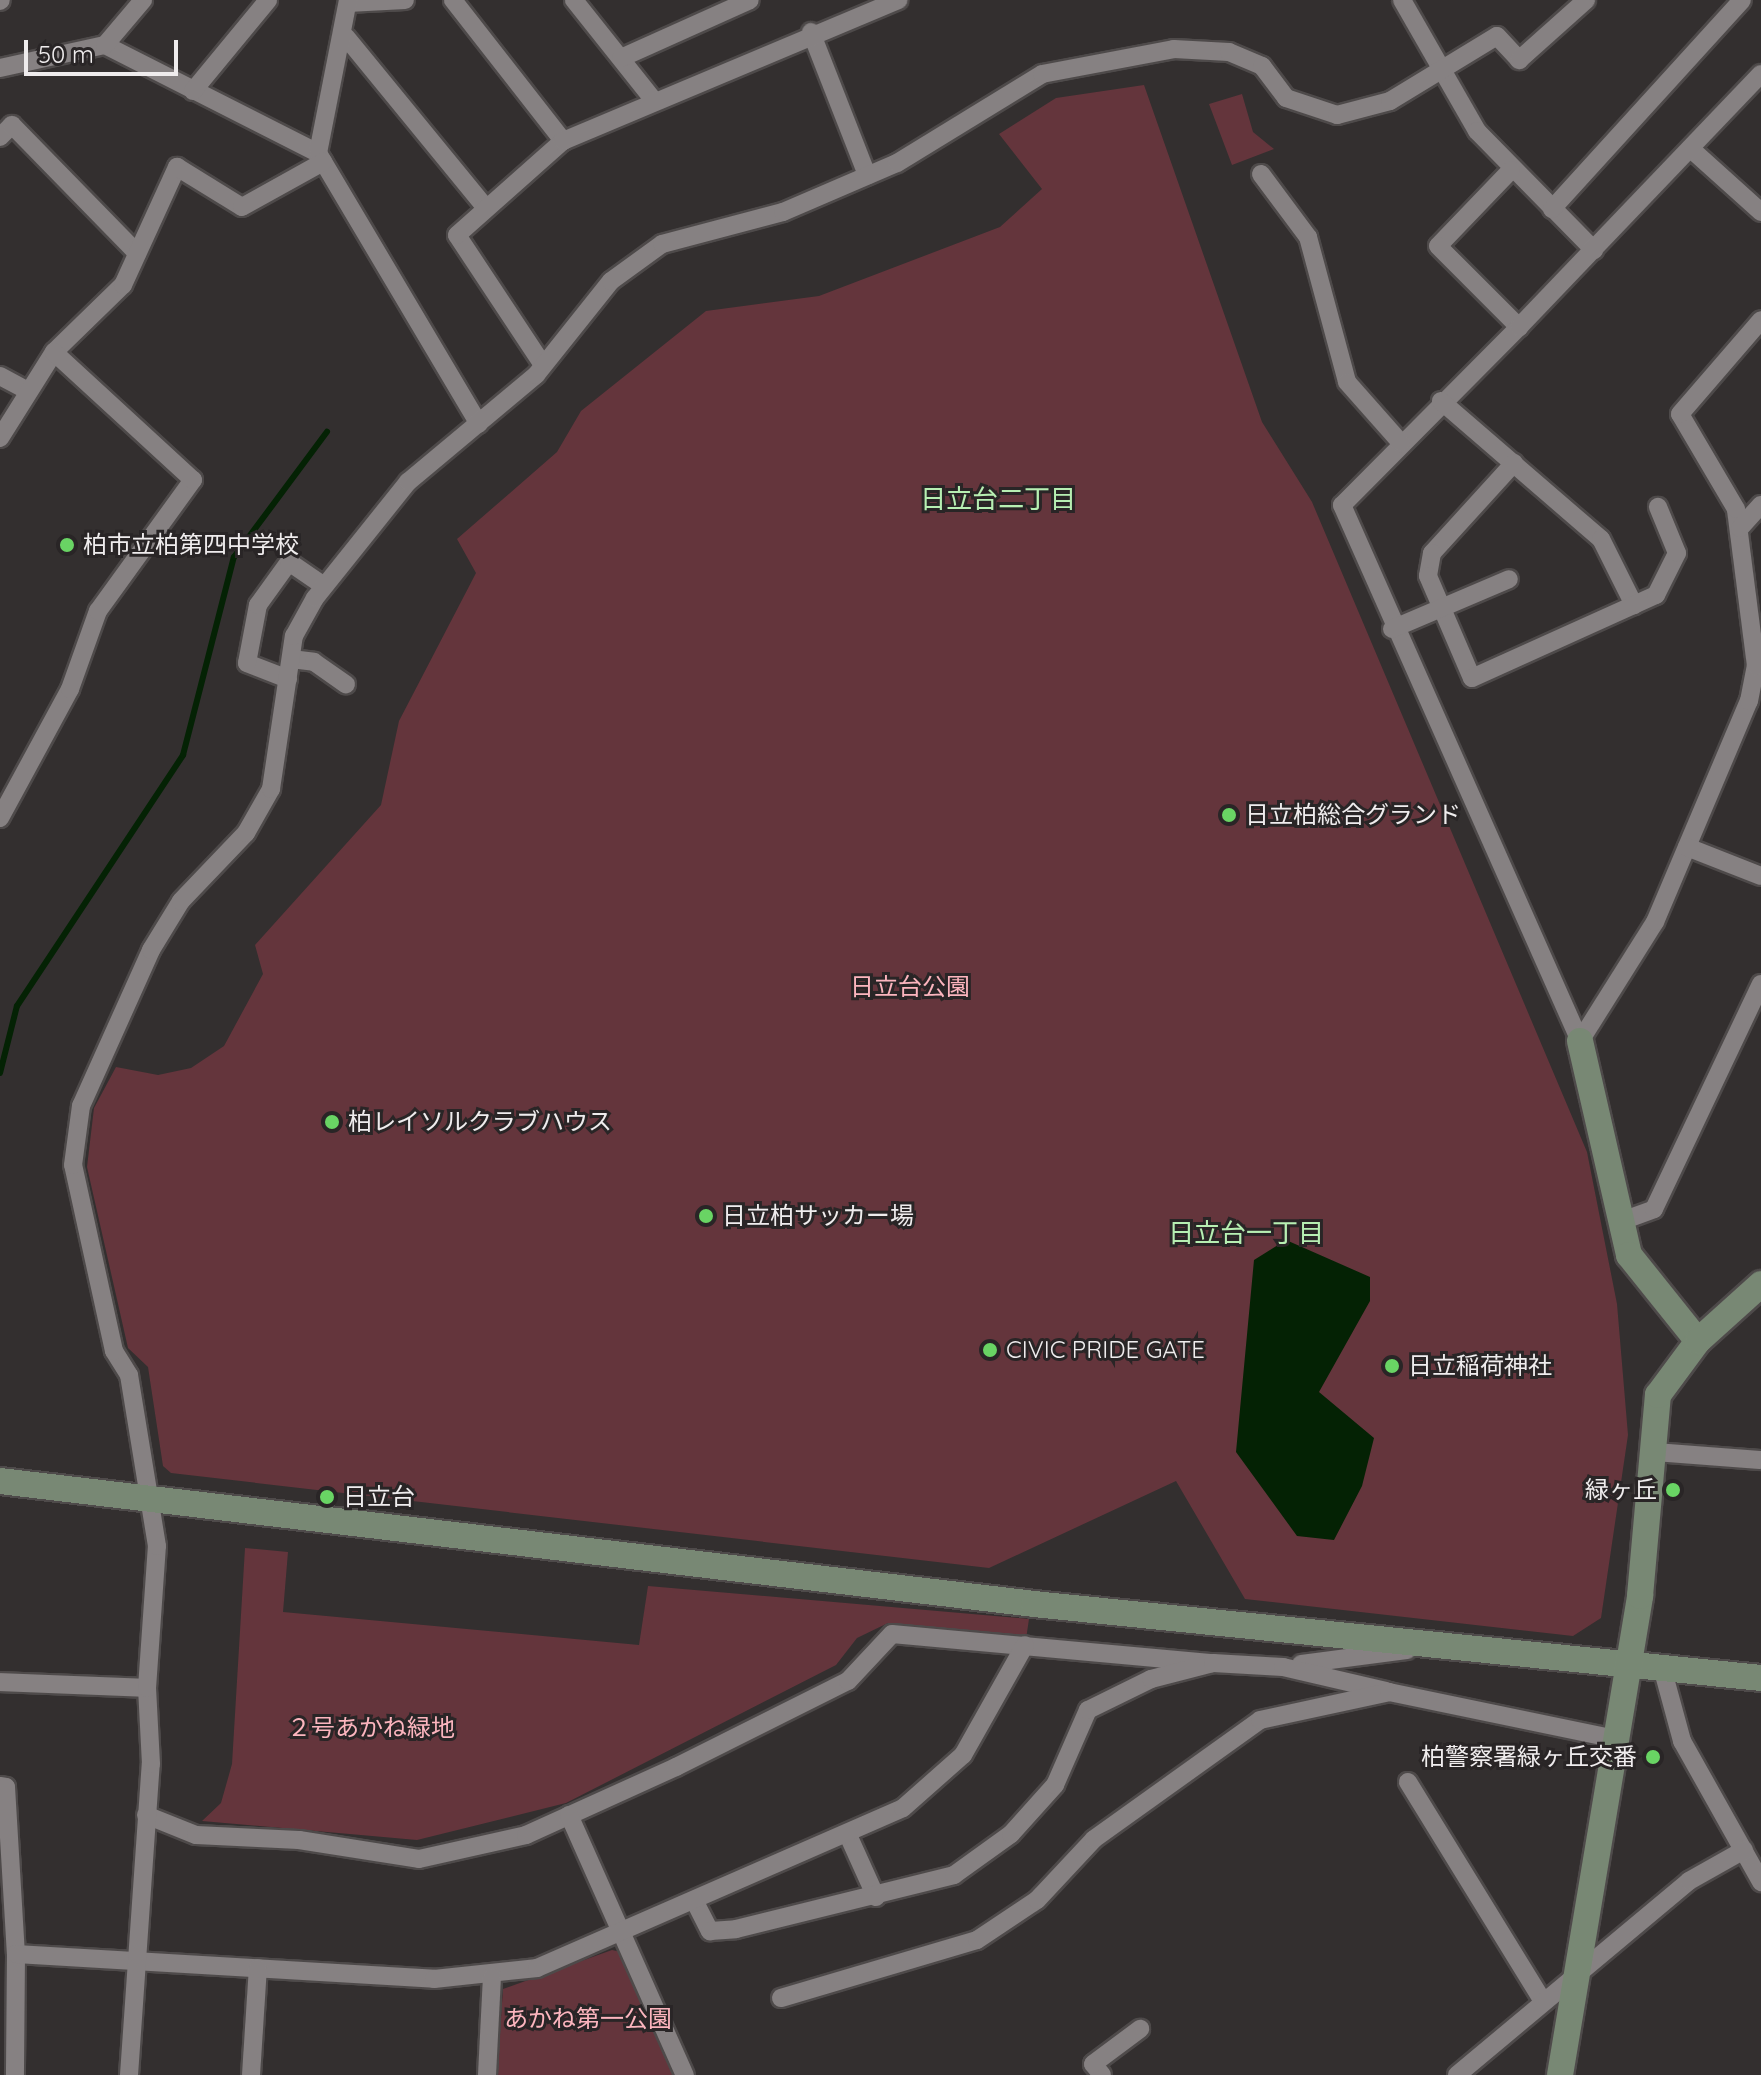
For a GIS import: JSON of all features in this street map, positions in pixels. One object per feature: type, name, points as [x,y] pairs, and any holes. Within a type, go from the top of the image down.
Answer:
[{"type":"street","points":[[0,68],[105,45],[143,0]]},
{"type":"street","points":[[193,91],[268,0]]},
{"type":"street","points":[[0,438],[26,390],[54,352],[123,285],[177,167],[242,207],[320,157],[346,37],[348,1],[405,0]]},
{"type":"street","points":[[453,0],[563,141]]},
{"type":"street","points":[[574,0],[655,102]]},
{"type":"street","points":[[621,58],[750,0]]},
{"type":"street","points":[[541,362],[457,235],[563,141],[811,32],[899,0]]},
{"type":"street","points":[[129,2075],[146,1815],[147,1688],[157,1546],[153,1501],[129,1375],[114,1351],[73,1165],[81,1106],[151,950],[181,901],[246,833],[271,789],[294,636],[324,586],[408,482],[536,375],[541,362],[611,281],[662,244],[783,212],[867,175],[1042,74],[1136,54],[1229,52],[1262,66],[1286,98],[1337,115],[1390,101],[1441,73],[1497,36],[1519,60],[1586,0]]},
{"type":"street","points":[[1552,209],[1742,0]]},
{"type":"street","points":[[1409,3],[1441,73],[1511,170],[1594,250]]},
{"type":"street","points":[[811,32],[867,175]]},
{"type":"street","points":[[346,37],[486,208]]},
{"type":"street","points":[[105,45],[320,157],[479,424]]},
{"type":"street","points":[[1698,1341],[1647,1286],[1619,1222],[1580,1041],[1392,629],[1342,505],[1441,401],[1594,250],[1761,74]]},
{"type":"street","points":[[0,137],[12,125],[137,253]]},
{"type":"street","points":[[1691,149],[1761,212]]},
{"type":"street","points":[[1511,170],[1438,246],[1519,327]]},
{"type":"street","points":[[1261,174],[1308,237],[1347,382],[1401,443]]},
{"type":"street","points":[[1580,1041],[1655,922],[1749,701],[1756,666],[1741,583],[1740,528],[1680,414],[1761,320]]},
{"type":"street","points":[[0,818],[70,689],[98,611],[193,480],[54,352]]},
{"type":"street","points":[[0,376],[26,390]]},
{"type":"street","points":[[1441,401],[1601,539],[1634,605]]},
{"type":"street","points":[[1514,463],[1432,553],[1428,576],[1472,678],[1656,595],[1677,553],[1658,507]]},
{"type":"street","points":[[1740,528],[1761,505]]},
{"type":"street","points":[[288,679],[247,663],[258,605],[289,562],[324,586]]},
{"type":"street","points":[[1392,629],[1509,579]]},
{"type":"street","points":[[1741,583],[1761,583]]},
{"type":"street","points":[[291,659],[314,662],[346,684]]},
{"type":"street","points":[[1687,847],[1761,876]]},
{"type":"street","points":[[1619,1222],[1654,1209],[1761,984]]},
{"type":"street","points":[[1560,2075],[1612,1738],[1629,1668],[1658,1395],[1698,1341],[1761,1284]]},
{"type":"street","points":[[1654,1452],[1761,1460]]},
{"type":"street","points":[[0,1481],[1426,1647],[1761,1678]]},
{"type":"street","points":[[146,1815],[196,1835],[299,1840],[419,1859],[488,1847],[569,1815],[848,1681],[892,1634],[1283,1667],[1612,1738]]},
{"type":"street","points":[[16,1954],[492,1977],[622,1934],[903,1808],[956,1763],[1025,1645]]},
{"type":"street","points":[[1283,1667],[1426,1647]]},
{"type":"street","points":[[695,1902],[710,1931],[876,1897],[954,1875],[1011,1834],[1055,1785],[1088,1710],[1112,1692],[1213,1663]]},
{"type":"street","points":[[1663,1671],[1682,1741],[1761,1882]]},
{"type":"street","points":[[0,1682],[147,1688]]},
{"type":"street","points":[[781,1998],[977,1940],[1037,1900],[1094,1839],[1260,1720],[1389,1692]]},
{"type":"street","points":[[1408,1782],[1542,2000]]},
{"type":"street","points":[[0,1786],[6,1787],[16,1954],[15,2075]]},
{"type":"street","points":[[569,1815],[685,2075]]},
{"type":"street","points":[[848,1835],[876,1897]]},
{"type":"street","points":[[1457,2075],[1577,1969],[1689,1881],[1744,1850]]},
{"type":"street","points":[[251,2075],[258,1968]]},
{"type":"street","points":[[487,2075],[492,1977]]},
{"type":"street","points":[[1102,2075],[1093,2064],[1140,2029]]},
{"type":"green space","name":"日立台公園","points":[[1144,85],[1262,422],[1312,502],[1587,1152],[1617,1304],[1628,1435],[1601,1618],[1573,1636],[1245,1599],[1176,1481],[989,1568],[171,1473],[163,1466],[148,1367],[128,1348],[87,1167],[94,1108],[116,1067],[158,1075],[191,1068],[224,1046],[263,974],[255,945],[381,805],[399,721],[476,573],[457,539],[557,452],[581,411],[706,311],[819,296],[1000,227],[1042,189],[999,134],[1056,98]]},
{"type":"green space","points":[[1242,94],[1253,132],[1274,149],[1232,165],[1209,104]]},
{"type":"green space","name":"２号あかね緑地","points":[[245,1548],[288,1552],[283,1612],[639,1645],[648,1586],[1029,1619],[1026,1639],[888,1623],[857,1638],[836,1665],[566,1803],[417,1840],[202,1821],[221,1803],[232,1764]]},
{"type":"green space","name":"あかね第一公園","points":[[612,1950],[621,1952],[675,2075],[497,2075],[503,1989]]},
{"type":"shaded area","points":[[1286,1240],[1370,1277],[1370,1301],[1319,1392],[1374,1438],[1362,1486],[1334,1540],[1297,1536],[1236,1452],[1254,1260]]},
{"type":"waterway","points":[[0,1073],[17,1006],[183,755],[234,557],[327,432]]},
{"type":"place","name":"柏市立柏第四中学校","points":[[67,545]]},
{"type":"place","name":"日立柏総合グランド","points":[[1229,815]]},
{"type":"place","name":"柏レイソルクラブハウス","points":[[332,1122]]},
{"type":"place","name":"日立柏サッカー場","points":[[706,1216]]},
{"type":"place","name":"CIVIC PRIDE GATE","points":[[990,1350]]},
{"type":"place","name":"日立稲荷神社","points":[[1392,1366]]},
{"type":"place","name":"緑ヶ丘","points":[[1673,1490]]},
{"type":"place","name":"日立台","points":[[327,1497]]},
{"type":"place","name":"柏警察署緑ヶ丘交番","points":[[1653,1757]]},
{"type":"district","name":"日立台二丁目","points":[[998,499]]},
{"type":"district","name":"日立台一丁目","points":[[1246,1233]]}]
